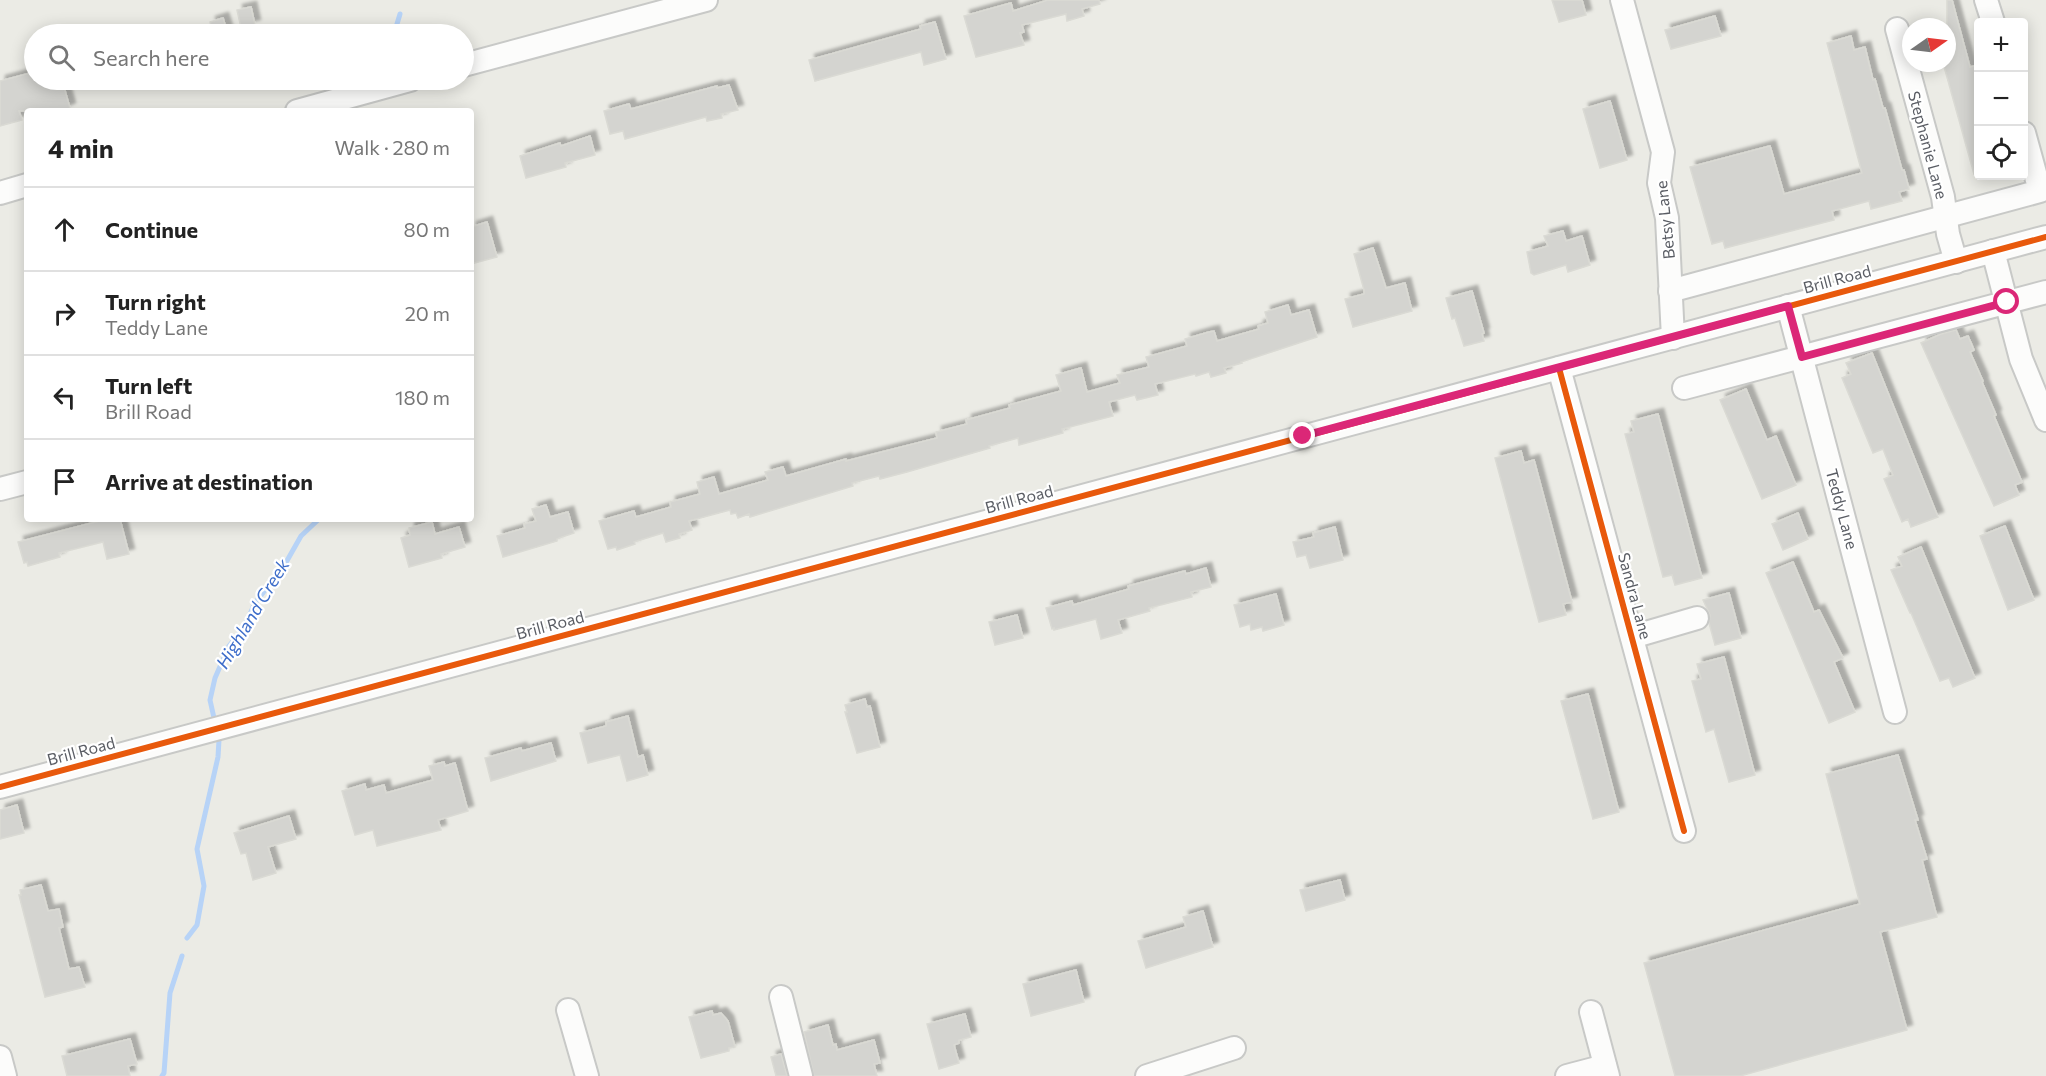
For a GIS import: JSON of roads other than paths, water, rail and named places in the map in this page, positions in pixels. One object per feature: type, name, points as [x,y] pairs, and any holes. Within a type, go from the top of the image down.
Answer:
[{"type":"street","points":[[474,62],[706,0]]},
{"type":"street","name":"Betsy Lane","points":[[1622,0],[1663,152],[1659,183],[1667,218],[1673,338]]},
{"type":"street","points":[[1986,0],[1992,18]]},
{"type":"street","name":"Stephanie Lane","points":[[1897,29],[1943,197],[1947,234],[1956,262]]},
{"type":"street","points":[[308,108],[374,90]]},
{"type":"street","points":[[1670,291],[2040,191],[2028,148]]},
{"type":"street","points":[[0,192],[24,186]]},
{"type":"street","name":"Brill Road","points":[[0,787],[2046,237]]},
{"type":"street","points":[[1993,251],[2022,359],[2046,420]]},
{"type":"street","points":[[1684,388],[2046,292]]},
{"type":"street","name":"Teddy Lane","points":[[1788,306],[1895,712]]},
{"type":"street","name":"Sandra Lane","points":[[1559,368],[1684,831]]},
{"type":"street","points":[[0,489],[24,483]]},
{"type":"street","points":[[1632,637],[1697,618]]},
{"type":"street","points":[[781,997],[801,1076]]},
{"type":"street","points":[[568,1010],[587,1076]]},
{"type":"street","points":[[1567,1076],[1607,1071],[1591,1012]]},
{"type":"street","points":[[1147,1076],[1234,1048]]},
{"type":"street","points":[[0,1057],[5,1076]]},
{"type":"waterway","name":"Highland Creek","points":[[397,24],[400,14]]},
{"type":"waterway","name":"Highland Creek","points":[[214,718],[210,700],[215,678],[229,646],[244,627],[255,603],[284,566],[301,536],[316,522]]},
{"type":"waterway","name":"Highland Creek","points":[[187,938],[197,925],[204,886],[197,849],[218,757],[219,740]]},
{"type":"waterway","name":"Highland Creek","points":[[162,1076],[170,993],[182,956]]}]
